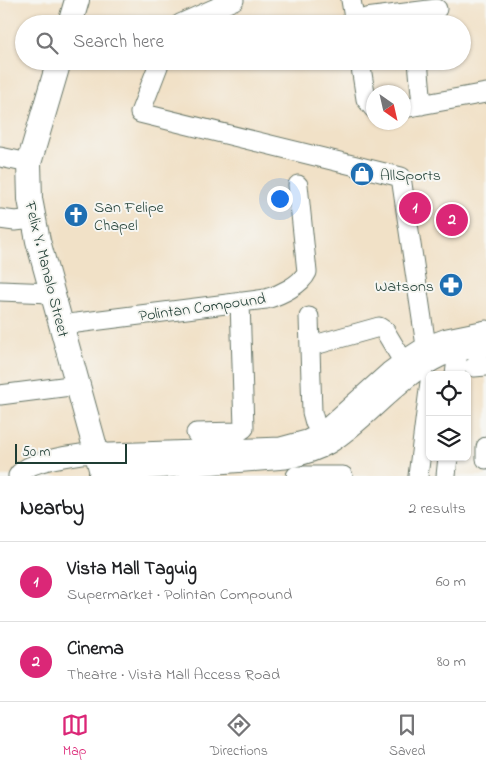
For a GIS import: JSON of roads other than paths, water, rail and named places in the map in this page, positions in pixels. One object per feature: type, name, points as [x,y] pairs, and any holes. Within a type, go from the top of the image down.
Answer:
[{"type":"main road","points":[[73,15],[77,0]]},
{"type":"main road","name":"Felix Y. Manalo Street","points":[[56,70],[29,163],[30,199],[33,219],[52,293],[100,470]]},
{"type":"street","points":[[200,15],[234,0]]},
{"type":"street","points":[[352,0],[358,15]]},
{"type":"street","points":[[406,15],[437,11]]},
{"type":"street","points":[[157,70],[140,113],[401,177],[430,361]]},
{"type":"street","points":[[361,70],[366,99]]},
{"type":"street","points":[[417,70],[412,106],[486,93]]},
{"type":"street","points":[[0,157],[29,163]]},
{"type":"street","name":"Polintan Compound","points":[[61,325],[271,298],[300,281],[307,272],[298,185]]},
{"type":"street","points":[[0,219],[15,221],[33,219]]},
{"type":"street","points":[[0,291],[52,293]]},
{"type":"street","points":[[196,433],[238,432],[243,430],[240,302]]},
{"type":"street","points":[[309,318],[312,412],[315,423],[325,438]]},
{"type":"street","points":[[311,346],[379,328],[385,331],[404,361]]},
{"type":"street","points":[[325,438],[430,361],[447,338],[483,334]]},
{"type":"street","points":[[18,476],[19,473],[27,468],[42,470],[49,459],[81,454],[100,470],[286,459],[314,452],[325,438],[404,361],[430,361],[458,352],[483,334]]},
{"type":"street","points":[[456,371],[458,352]]},
{"type":"street","points":[[0,395],[78,385]]},
{"type":"street","points":[[418,476],[426,413]]},
{"type":"street","points":[[486,447],[486,459]]},
{"type":"street","points":[[446,476],[448,461]]},
{"type":"street","points":[[296,476],[343,476]]},
{"type":"place","name":"AllSports","points":[[362,174]]},
{"type":"place","name":"Vista Mall Taguig","points":[[415,208]]},
{"type":"place","name":"San Felipe Chapel","points":[[76,215]]},
{"type":"place","name":"Cinema","points":[[452,220]]},
{"type":"place","name":"Watsons","points":[[451,285]]}]
